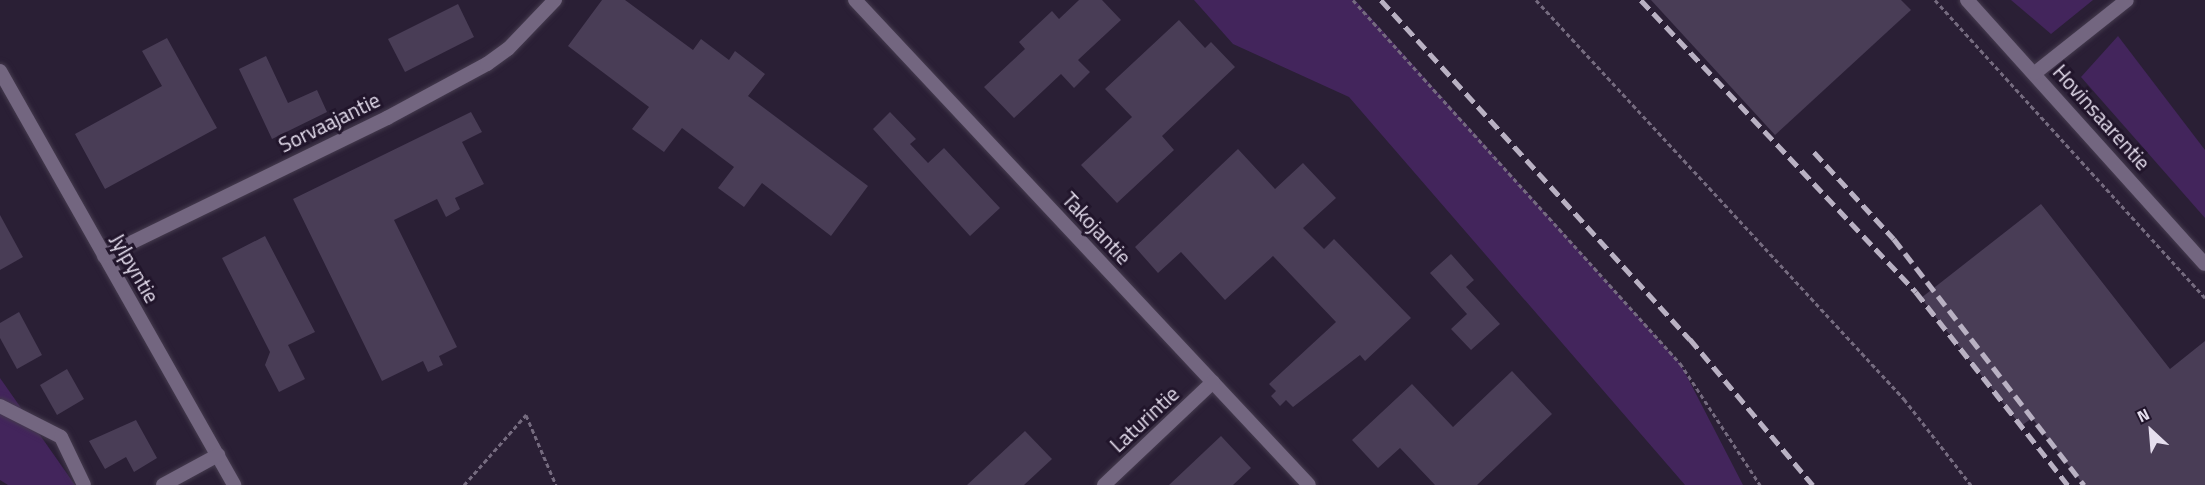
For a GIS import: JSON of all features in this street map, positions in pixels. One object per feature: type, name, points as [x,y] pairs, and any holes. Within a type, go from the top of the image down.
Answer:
[{"type":"street","name":"Sorvaajantie","points":[[104,256],[387,118],[478,69],[508,49],[555,0]]},
{"type":"street","name":"Takojantie","points":[[855,0],[1309,485]]},
{"type":"street","name":"Hovinsaarentie","points":[[1967,0],[2205,264]]},
{"type":"street","points":[[2035,74],[2127,0]]},
{"type":"street","name":"Jylpyntie","points":[[0,71],[234,485]]},
{"type":"street","name":"Laturintie","points":[[1104,485],[1213,382]]},
{"type":"street","points":[[0,406],[61,437],[84,485]]},
{"type":"street","points":[[163,485],[218,455]]},
{"type":"path","points":[[1353,0],[1680,363],[1760,485]]},
{"type":"path","points":[[1536,0],[1904,399],[1971,485]]},
{"type":"path","points":[[1935,0],[2205,298]]},
{"type":"path","points":[[464,485],[526,415],[556,485]]},
{"type":"shaded area","points":[[1194,0],[1355,0],[1680,363],[1743,485],[1685,485],[1349,97],[1233,44]]},
{"type":"shaded area","points":[[2011,0],[2093,0],[2051,34]]},
{"type":"shaded area","points":[[2118,36],[2205,150],[2205,218],[2081,77]]},
{"type":"shaded area","points":[[0,378],[75,485],[8,485],[0,480]]},
{"type":"building","points":[[602,0],[625,0],[693,50],[701,39],[729,60],[735,51],[765,74],[748,96],[868,186],[831,236],[762,183],[744,207],[718,188],[734,167],[682,128],[664,152],[632,129],[649,107],[568,46]]},
{"type":"building","points":[[1079,0],[1102,0],[1121,20],[1078,60],[1090,72],[1074,88],[1061,74],[1014,118],[984,87],[1025,49],[1019,42],[1052,11],[1059,19]]},
{"type":"building","points":[[1651,0],[1901,0],[1911,10],[1775,135]]},
{"type":"building","points":[[458,4],[474,37],[405,72],[388,39]]},
{"type":"building","points":[[1179,20],[1205,48],[1211,42],[1235,67],[1162,136],[1174,150],[1117,203],[1081,165],[1132,117],[1105,89]]},
{"type":"building","points":[[167,38],[217,128],[105,189],[75,134],[162,86],[142,51]]},
{"type":"building","points":[[266,56],[288,103],[317,90],[327,112],[272,139],[239,69]]},
{"type":"building","points":[[471,112],[482,132],[462,142],[484,184],[455,198],[460,209],[446,217],[437,199],[394,220],[457,347],[439,356],[443,365],[428,372],[423,361],[382,381],[293,199]]},
{"type":"building","points":[[890,112],[916,139],[910,144],[928,163],[944,148],[1000,208],[970,236],[873,129]]},
{"type":"building","points":[[1238,149],[1275,189],[1303,163],[1336,198],[1303,228],[1324,249],[1334,239],[1411,318],[1365,361],[1360,355],[1293,407],[1286,400],[1280,406],[1271,396],[1276,391],[1269,384],[1336,322],[1273,256],[1225,300],[1181,252],[1158,273],[1135,247]]},
{"type":"building","points":[[2041,204],[2170,369],[2205,341],[2205,485],[2084,485],[2032,418],[2021,426],[1921,298]]},
{"type":"building","points":[[0,215],[23,257],[0,270]]},
{"type":"building","points":[[265,236],[315,332],[288,345],[305,379],[279,392],[265,365],[270,352],[222,258]]},
{"type":"building","points":[[1451,254],[1474,280],[1466,287],[1500,324],[1471,350],[1451,329],[1467,314],[1430,273]]},
{"type":"building","points":[[19,312],[42,355],[17,369],[0,338],[0,323]]},
{"type":"building","points":[[67,369],[84,399],[57,415],[40,385]]},
{"type":"building","points":[[1512,371],[1552,414],[1477,485],[1435,485],[1400,448],[1378,468],[1352,440],[1412,384],[1453,427]]},
{"type":"building","points":[[136,420],[157,458],[134,472],[126,457],[105,469],[89,441]]},
{"type":"building","points":[[1025,431],[1052,459],[1024,485],[967,485]]},
{"type":"building","points":[[1221,436],[1251,468],[1233,485],[1169,485]]},
{"type":"railway","points":[[1381,0],[1690,339],[1813,485]]},
{"type":"railway","points":[[1641,0],[1916,292],[2068,485]]},
{"type":"railway","points":[[1814,152],[1894,239],[2084,485]]}]
